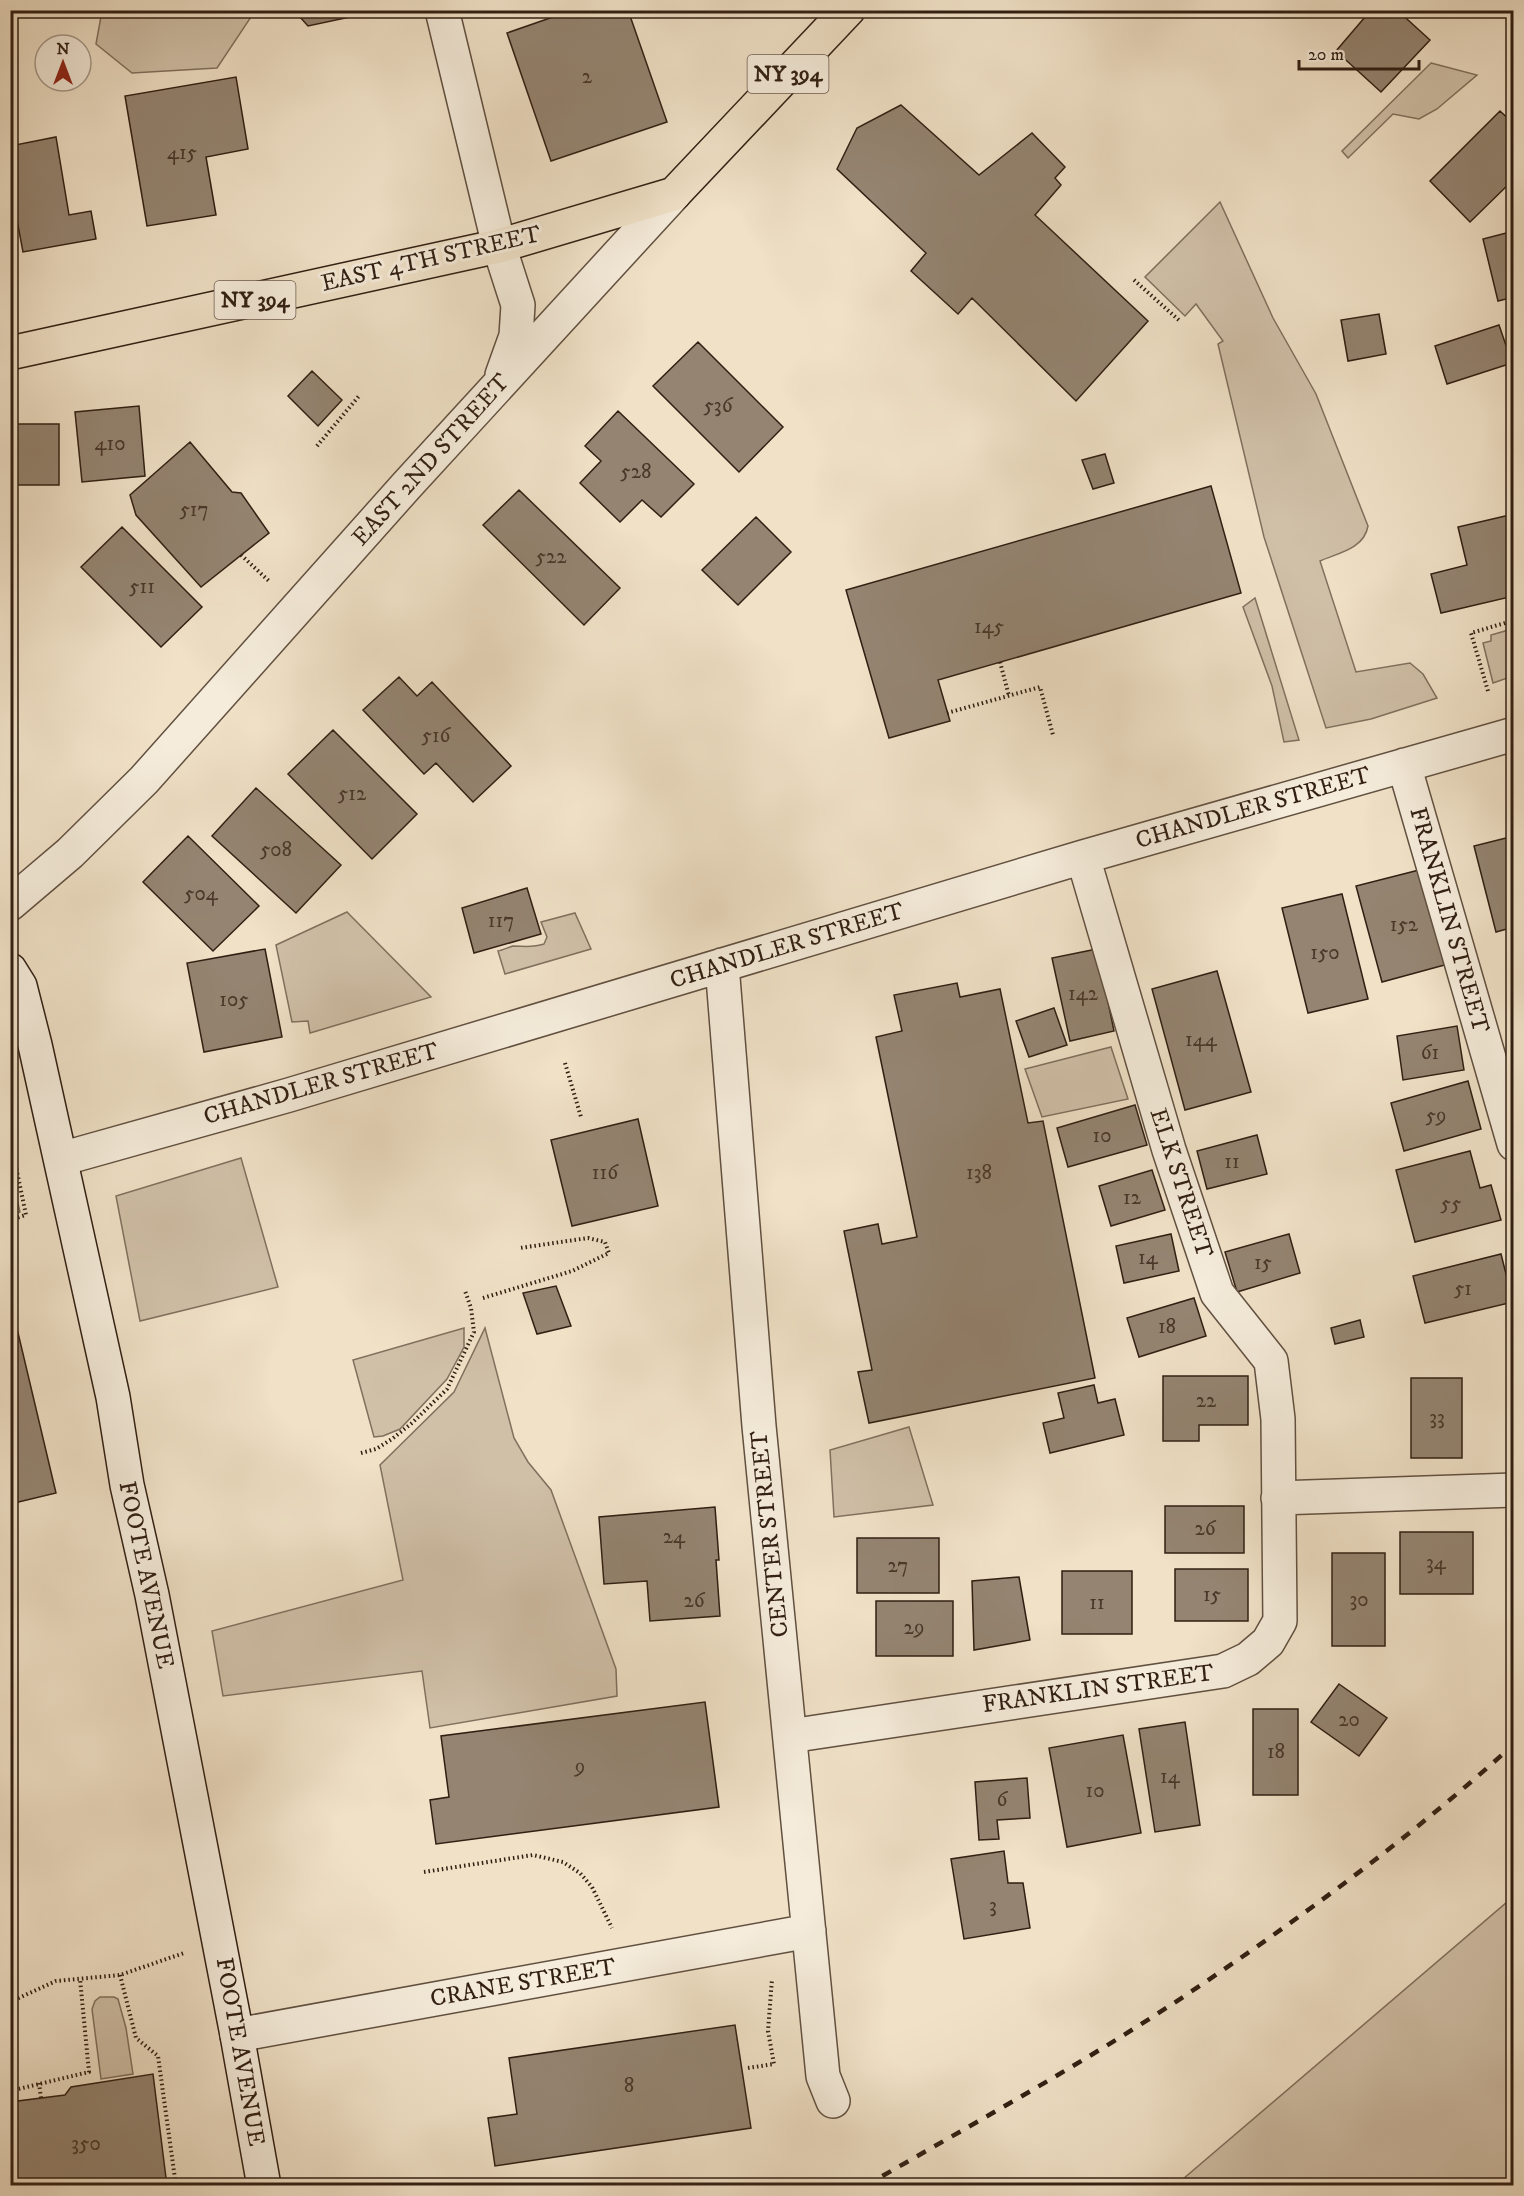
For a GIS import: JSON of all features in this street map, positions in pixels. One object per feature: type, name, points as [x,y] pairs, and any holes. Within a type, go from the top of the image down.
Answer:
[{"type":"main road","name":"EAST 2ND STREET","points":[[674,194],[848,10]]},
{"type":"main road","name":"EAST 4TH STREET","points":[[10,354],[499,246],[674,194]]},
{"type":"street","points":[[442,10],[499,246],[518,305],[516,336],[497,388]]},
{"type":"street","name":"EAST 2ND STREET","points":[[10,904],[70,853],[144,780],[407,485],[674,194]]},
{"type":"street","name":"CHANDLER STREET","points":[[61,1158],[289,1095],[1083,857],[1514,734]]},
{"type":"street","name":"FRANKLIN STREET","points":[[1404,765],[1514,1144]]},
{"type":"street","name":"ELK STREET","points":[[1083,857],[1169,1150],[1217,1293],[1271,1361],[1278,1419],[1278,1498]]},
{"type":"street","name":"CENTER STREET","points":[[722,965],[759,1426],[823,2076],[833,2101]]},
{"type":"street","name":"FOOTE AVENUE","points":[[10,970],[20,986],[61,1158],[112,1397],[127,1485],[152,1594],[237,2035],[264,2186]]},
{"type":"street","points":[[1278,1498],[1514,1490]]},
{"type":"street","name":"FRANKLIN STREET","points":[[790,1736],[1222,1671],[1248,1659],[1268,1642],[1280,1621],[1278,1498]]},
{"type":"street","name":"CRANE STREET","points":[[237,2035],[809,1931]]},
{"type":"path","points":[[1510,120],[1514,116]]},
{"type":"path","points":[[1134,280],[1181,322]]},
{"type":"path","points":[[317,446],[359,396]]},
{"type":"path","points":[[241,555],[270,582]]},
{"type":"path","points":[[1488,691],[1471,633],[1514,618]]},
{"type":"path","points":[[1000,662],[1009,696]]},
{"type":"path","points":[[947,712],[1040,687],[1053,735]]},
{"type":"path","points":[[565,1063],[582,1117]]},
{"type":"path","points":[[10,1138],[26,1215],[10,1220]]},
{"type":"path","points":[[483,1298],[572,1271],[609,1253],[605,1242],[588,1238],[520,1248]]},
{"type":"path","points":[[361,1453],[376,1449],[392,1439],[447,1389],[474,1332],[471,1308],[465,1291]]},
{"type":"path","points":[[424,1872],[533,1855],[563,1862],[579,1873],[592,1887],[612,1928]]},
{"type":"path","points":[[10,2002],[56,1981],[120,1975],[184,1953]]},
{"type":"path","points":[[120,1975],[136,2038],[158,2056],[176,2186]]},
{"type":"path","points":[[10,2091],[89,2072],[80,1979]]},
{"type":"path","points":[[748,2068],[774,2064],[768,2031],[772,1979]]},
{"type":"path","points":[[39,2083],[41,2098]]},
{"type":"shaded area","points":[[102,10],[255,11],[217,68],[132,73],[96,44]]},
{"type":"shaded area","points":[[1431,63],[1477,75],[1437,109],[1419,119],[1393,114],[1348,158],[1342,151]]},
{"type":"shaded area","points":[[1220,202],[1273,318],[1316,394],[1368,526],[1366,534],[1356,545],[1320,561],[1356,672],[1410,663],[1423,674],[1437,698],[1371,719],[1326,728],[1264,537],[1218,344],[1223,341],[1196,304],[1185,316],[1145,277]]},
{"type":"shaded area","points":[[1255,598],[1299,740],[1284,742],[1272,686],[1243,607]]},
{"type":"shaded area","points":[[1513,625],[1513,676],[1493,683],[1483,643],[1491,641],[1491,635],[1505,631]]},
{"type":"shaded area","points":[[347,912],[431,997],[310,1033],[308,1021],[292,1022],[276,945]]},
{"type":"shaded area","points":[[575,913],[591,949],[505,974],[498,951],[513,946],[544,944],[547,937],[541,922]]},
{"type":"shaded area","points":[[1111,1047],[1128,1099],[1042,1117],[1025,1069]]},
{"type":"shaded area","points":[[241,1158],[278,1287],[140,1321],[116,1196]]},
{"type":"shaded area","points":[[10,1169],[20,1212],[11,1215],[10,1215]]},
{"type":"shaded area","points":[[464,1328],[464,1347],[447,1379],[400,1429],[374,1437],[353,1360]]},
{"type":"shaded area","points":[[485,1328],[514,1438],[528,1462],[551,1490],[616,1669],[617,1696],[430,1728],[422,1671],[223,1696],[212,1631],[403,1580],[380,1465],[454,1392]]},
{"type":"shaded area","points":[[909,1427],[933,1505],[834,1517],[830,1450]]},
{"type":"shaded area","points":[[1513,1897],[1513,2185],[1176,2185]]},
{"type":"shaded area","points":[[100,1997],[118,1999],[126,2028],[133,2074],[101,2079],[92,2009],[95,2001]]},
{"type":"building","points":[[299,10],[383,10],[308,26],[299,16]]},
{"type":"building","points":[[573,10],[628,10],[667,122],[551,161],[507,33]]},
{"type":"building","points":[[1371,10],[1397,10],[1430,40],[1381,92],[1336,51]]},
{"type":"building","points":[[236,77],[248,149],[206,157],[216,215],[147,226],[125,96]]},
{"type":"building","points":[[901,105],[979,175],[1032,133],[1065,167],[1055,178],[1061,185],[1035,215],[1148,321],[1076,401],[972,298],[958,314],[911,271],[926,253],[837,169],[857,128]]},
{"type":"building","points":[[1500,111],[1514,124],[1514,179],[1470,222],[1430,181]]},
{"type":"building","points":[[56,137],[69,215],[91,211],[96,239],[23,252],[10,183],[10,146]]},
{"type":"building","points":[[1514,231],[1514,297],[1498,301],[1483,239]]},
{"type":"building","points":[[1379,314],[1386,354],[1348,361],[1341,320]]},
{"type":"building","points":[[1499,325],[1512,363],[1447,384],[1435,346]]},
{"type":"building","points":[[698,342],[783,427],[739,472],[653,386]]},
{"type":"building","points":[[312,371],[342,400],[318,426],[288,396]]},
{"type":"building","points":[[139,406],[145,476],[82,482],[75,412]]},
{"type":"building","points":[[618,411],[694,484],[661,517],[642,500],[620,522],[580,483],[601,461],[585,446]]},
{"type":"building","points":[[10,424],[59,424],[59,485],[10,485]]},
{"type":"building","points":[[190,442],[232,492],[241,493],[269,533],[201,587],[136,515],[130,495]]},
{"type":"building","points":[[1105,454],[1114,483],[1093,489],[1082,460]]},
{"type":"building","points":[[1211,486],[1241,593],[938,680],[950,721],[889,738],[846,590]]},
{"type":"building","points":[[519,490],[620,588],[584,625],[483,525]]},
{"type":"building","points":[[1514,514],[1514,596],[1441,613],[1431,574],[1467,565],[1458,527]]},
{"type":"building","points":[[756,517],[791,552],[738,605],[702,570]]},
{"type":"building","points":[[122,527],[202,607],[161,647],[81,567]]},
{"type":"building","points":[[399,677],[417,696],[432,682],[511,766],[473,802],[436,763],[424,774],[363,710]]},
{"type":"building","points":[[333,730],[417,814],[372,859],[288,774]]},
{"type":"building","points":[[256,788],[341,865],[296,913],[212,836]]},
{"type":"building","points":[[188,836],[259,906],[213,951],[143,882]]},
{"type":"building","points":[[1514,836],[1514,927],[1496,932],[1474,846]]},
{"type":"building","points":[[1427,868],[1452,963],[1382,982],[1356,886]]},
{"type":"building","points":[[527,888],[541,934],[474,953],[462,908]]},
{"type":"building","points":[[1342,894],[1368,999],[1308,1013],[1282,908]]},
{"type":"building","points":[[265,949],[282,1037],[204,1052],[187,963]]},
{"type":"building","points":[[1097,949],[1114,1031],[1070,1041],[1052,958]]},
{"type":"building","points":[[1217,971],[1251,1092],[1185,1110],[1152,989]]},
{"type":"building","points":[[957,983],[960,997],[1000,989],[1028,1123],[1043,1121],[1095,1378],[869,1423],[858,1372],[872,1370],[844,1231],[878,1224],[882,1244],[917,1237],[876,1037],[902,1031],[894,995]]},
{"type":"building","points":[[1054,1008],[1067,1045],[1029,1057],[1016,1021]]},
{"type":"building","points":[[1457,1026],[1464,1070],[1403,1080],[1397,1036]]},
{"type":"building","points":[[1468,1081],[1481,1129],[1404,1151],[1391,1103]]},
{"type":"building","points":[[1135,1105],[1147,1145],[1068,1167],[1057,1128]]},
{"type":"building","points":[[638,1119],[658,1206],[572,1226],[551,1140]]},
{"type":"building","points":[[1257,1135],[1267,1174],[1207,1189],[1197,1151]]},
{"type":"building","points":[[1470,1151],[1480,1188],[1491,1185],[1501,1220],[1415,1242],[1396,1170]]},
{"type":"building","points":[[1152,1170],[1165,1210],[1111,1226],[1099,1186]]},
{"type":"building","points":[[1171,1234],[1179,1271],[1124,1283],[1116,1246]]},
{"type":"building","points":[[1289,1234],[1300,1273],[1237,1292],[1225,1252]]},
{"type":"building","points":[[1501,1254],[1513,1302],[1425,1323],[1413,1276]]},
{"type":"building","points":[[556,1286],[571,1326],[537,1334],[523,1293]]},
{"type":"building","points":[[1194,1298],[1206,1336],[1139,1357],[1127,1318]]},
{"type":"building","points":[[10,1299],[56,1493],[10,1504]]},
{"type":"building","points":[[1360,1320],[1364,1337],[1335,1344],[1331,1328]]},
{"type":"building","points":[[1163,1376],[1248,1376],[1248,1425],[1199,1425],[1199,1441],[1163,1441]]},
{"type":"building","points":[[1411,1378],[1462,1378],[1462,1458],[1411,1458]]},
{"type":"building","points":[[1094,1385],[1098,1403],[1115,1399],[1124,1435],[1050,1453],[1043,1423],[1064,1418],[1058,1393]]},
{"type":"building","points":[[1165,1506],[1244,1506],[1244,1553],[1165,1553]]},
{"type":"building","points":[[715,1507],[720,1616],[650,1621],[647,1581],[604,1584],[599,1517]]},
{"type":"building","points":[[1400,1532],[1473,1532],[1473,1594],[1400,1594]]},
{"type":"building","points":[[857,1538],[939,1538],[939,1593],[857,1593]]},
{"type":"building","points":[[1332,1553],[1385,1553],[1385,1646],[1332,1646]]},
{"type":"building","points":[[1175,1569],[1248,1569],[1248,1621],[1175,1621]]},
{"type":"building","points":[[1062,1571],[1132,1571],[1132,1634],[1062,1634]]},
{"type":"building","points":[[1019,1577],[1030,1640],[974,1650],[972,1581]]},
{"type":"building","points":[[876,1601],[953,1601],[953,1656],[876,1656]]},
{"type":"building","points":[[1339,1684],[1387,1718],[1359,1756],[1311,1722]]},
{"type":"building","points":[[705,1702],[719,1807],[436,1844],[430,1800],[449,1797],[441,1736]]},
{"type":"building","points":[[1253,1709],[1298,1709],[1298,1795],[1253,1795]]},
{"type":"building","points":[[1185,1722],[1200,1825],[1155,1832],[1139,1729]]},
{"type":"building","points":[[1123,1735],[1141,1833],[1067,1847],[1049,1748]]},
{"type":"building","points":[[1027,1778],[1030,1818],[997,1820],[999,1839],[979,1840],[975,1782]]},
{"type":"building","points":[[1004,1851],[1008,1883],[1023,1883],[1030,1928],[964,1939],[951,1859]]},
{"type":"building","points":[[735,2025],[751,2128],[495,2166],[488,2118],[517,2114],[509,2058]]},
{"type":"building","points":[[153,2074],[167,2186],[10,2186],[10,2102],[65,2095],[71,2087]]},
{"type":"railway","points":[[865,2186],[1077,2064],[1201,1985],[1282,1929],[1401,1840],[1514,1744]]}]
